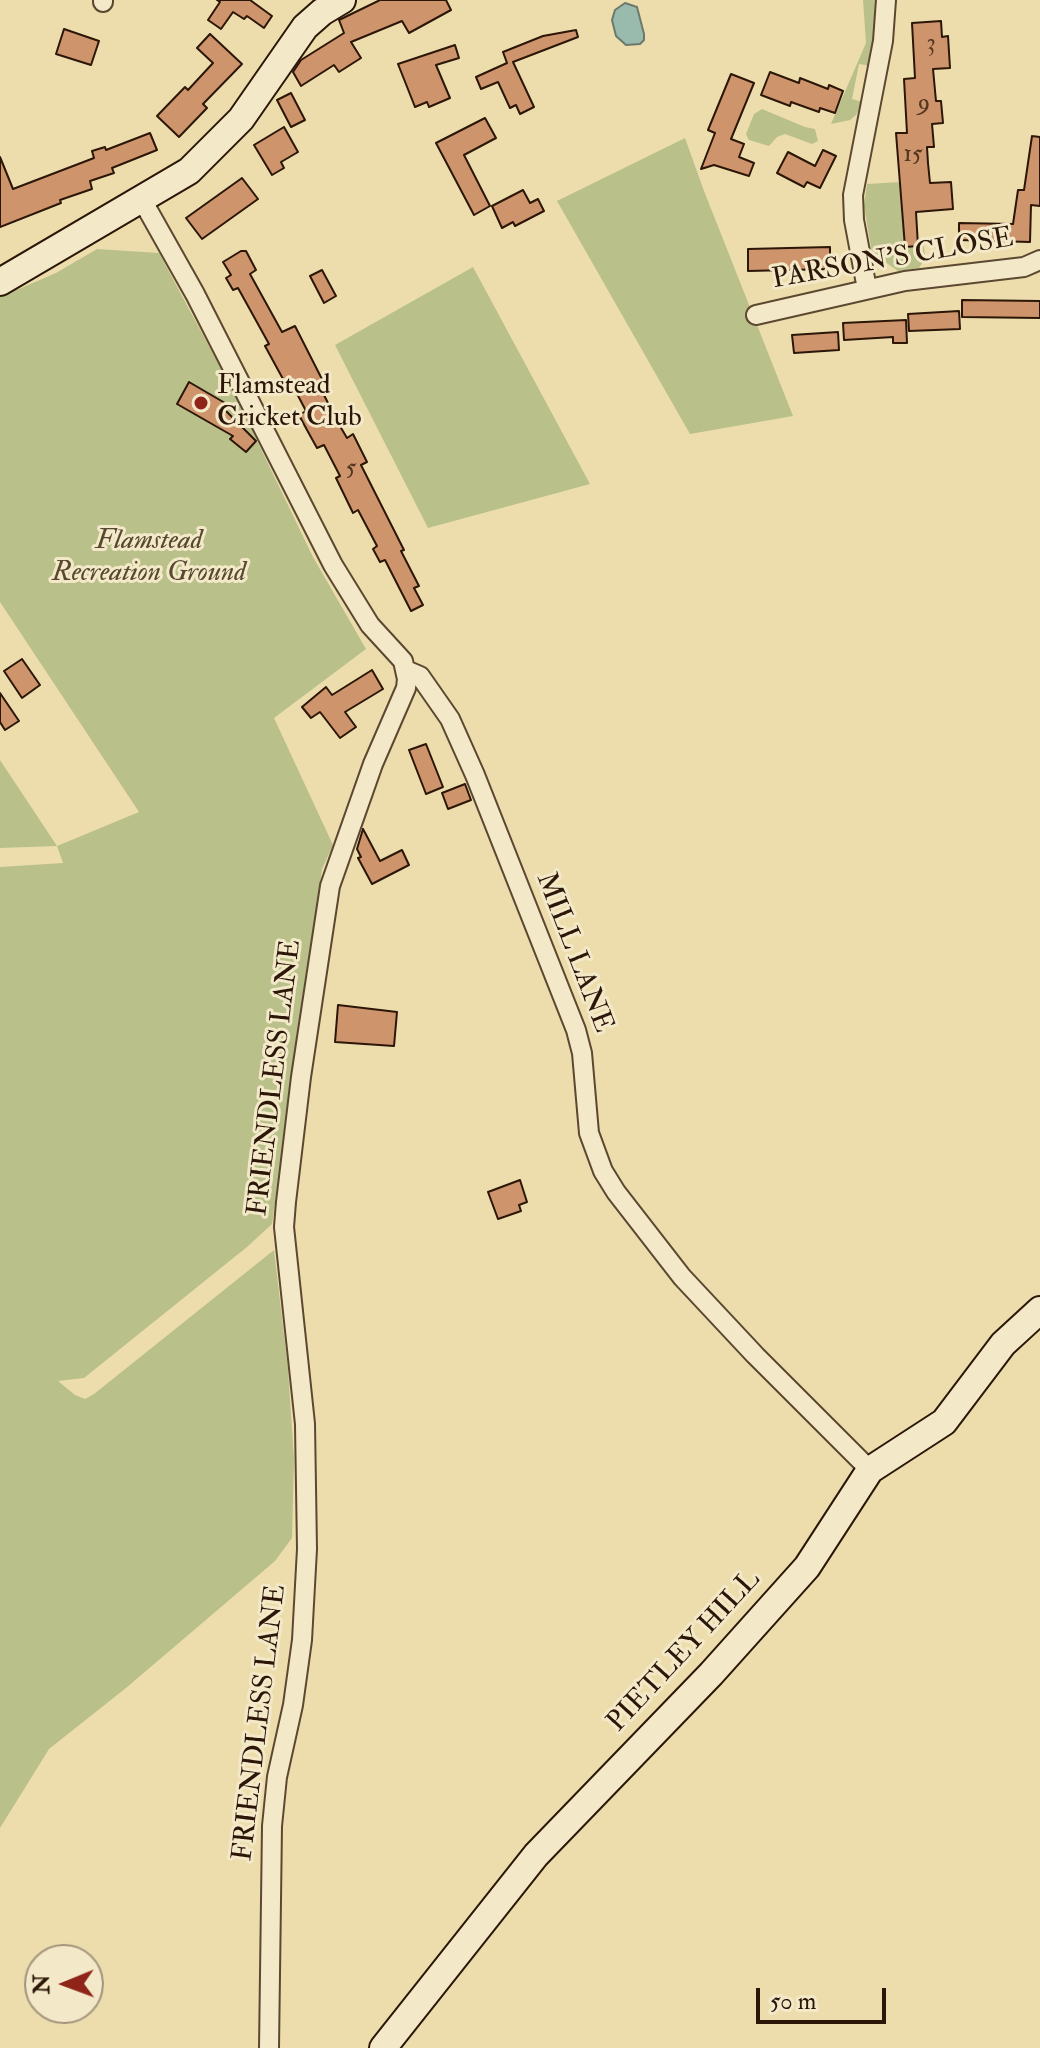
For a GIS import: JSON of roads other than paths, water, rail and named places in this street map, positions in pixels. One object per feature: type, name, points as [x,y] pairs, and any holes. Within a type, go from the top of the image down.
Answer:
[{"type":"street","points":[[867,289],[854,220],[853,195],[883,41],[886,0]]},
{"type":"street","points":[[0,282],[189,171],[241,119],[305,27],[335,2]]},
{"type":"street","points":[[141,198],[202,307],[333,565],[370,625],[397,654],[406,670]]},
{"type":"street","name":"PARSON'S CLOSE","points":[[756,315],[933,276],[1024,267],[1040,260]]},
{"type":"street","name":"MILL LANE","points":[[406,670],[420,676],[450,719],[576,1030],[582,1053],[589,1133],[603,1171],[682,1277],[870,1470]]},
{"type":"street","name":"FRIENDLESS LANE","points":[[269,2048],[272,1826],[277,1777],[293,1705],[302,1640],[307,1549],[305,1424],[284,1227],[286,1202],[330,886],[373,764],[406,688],[406,670]]},
{"type":"street","name":"PIETLEY HILL","points":[[383,2048],[536,1855],[711,1674],[807,1567],[870,1470],[944,1422],[1003,1344],[1040,1310]]},
{"type":"place","name":"Flamstead Cricket Club","points":[[201,403]]},
{"type":"park label","name":"Flamstead Recreation Ground","points":[[149,558]]}]
